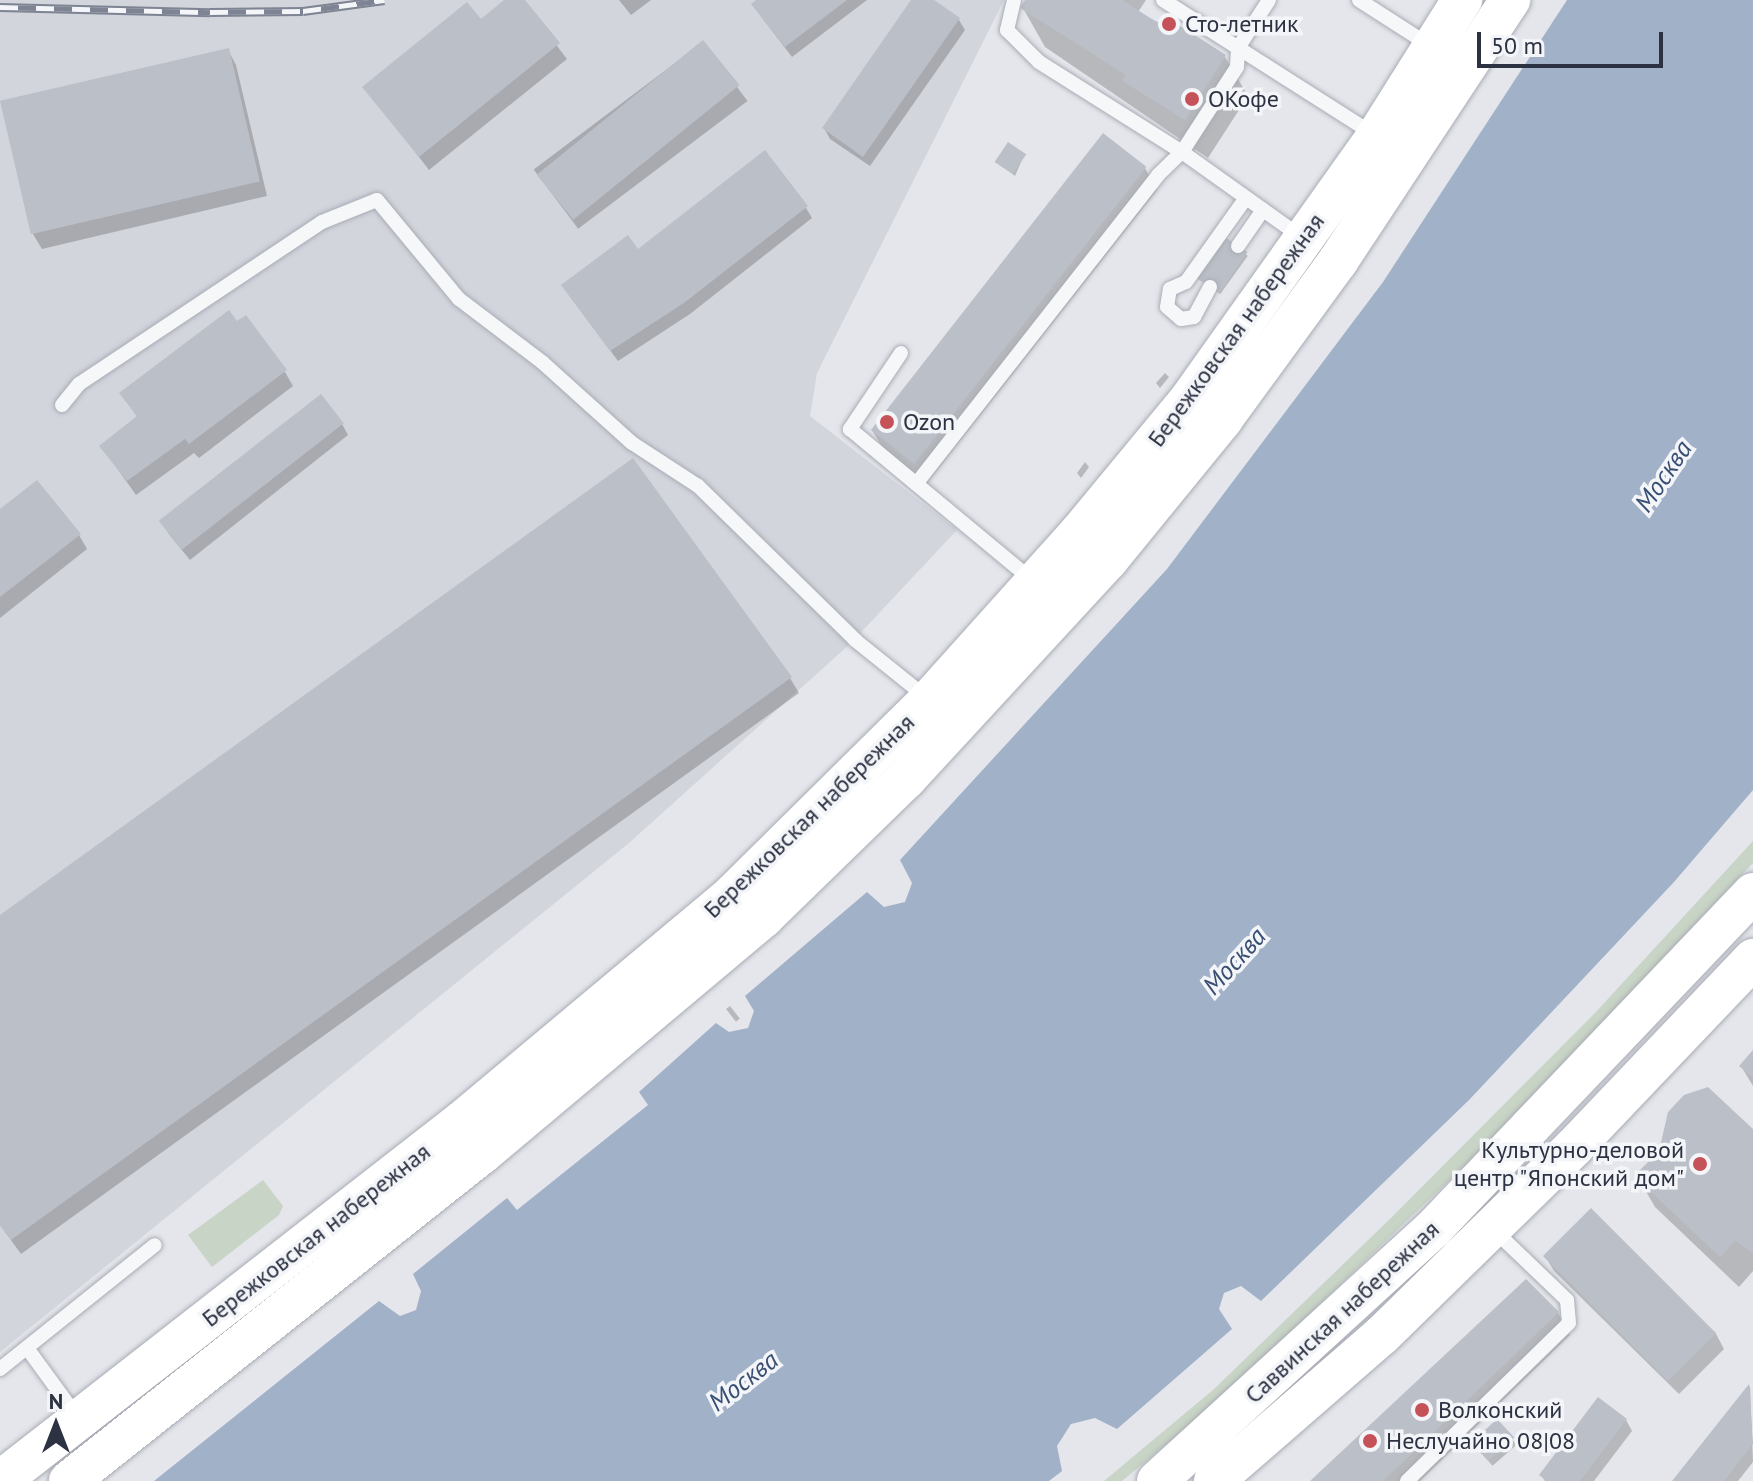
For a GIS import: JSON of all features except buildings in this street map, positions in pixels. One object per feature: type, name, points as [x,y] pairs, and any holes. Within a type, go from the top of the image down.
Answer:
[{"type":"main road","name":"Бережковская набережная","points":[[69,1481],[483,1153],[764,917],[906,779],[1108,560],[1222,420],[1322,250],[1377,135],[1462,0]]},
{"type":"main road","name":"Бережковская набережная","points":[[0,1481],[462,1121],[732,895],[930,699],[1035,583],[1189,400],[1322,250],[1510,0]]},
{"type":"main road","name":"Саввинская набережная","points":[[1157,1481],[1444,1218],[1753,893]]},
{"type":"main road","name":"Саввинская набережная","points":[[1214,1481],[1372,1345],[1492,1228],[1753,959]]},
{"type":"lane","points":[[1014,0],[1007,30],[1039,62],[1182,152],[1322,250]]},
{"type":"lane","points":[[1163,0],[1377,135]]},
{"type":"lane","points":[[916,484],[1158,175],[1182,152],[1237,67],[1238,48],[1269,0]]},
{"type":"lane","points":[[1359,0],[1432,47]]},
{"type":"lane","points":[[1210,287],[1194,317],[1181,319],[1167,307],[1170,289],[1186,282],[1246,198]]},
{"type":"lane","points":[[62,405],[79,384],[322,222],[377,200],[459,299],[542,362],[632,443],[698,486],[855,640],[930,699]]},
{"type":"lane","points":[[1238,246],[1263,210]]},
{"type":"lane","points":[[901,353],[850,429],[1035,583]]},
{"type":"lane","points":[[1407,1481],[1572,1316],[1567,1300],[1492,1228]]},
{"type":"lane","points":[[0,1369],[155,1245]]},
{"type":"lane","points":[[27,1348],[78,1418]]},
{"type":"shaded area","points":[[0,0],[1004,0],[817,373],[810,416],[957,530],[851,643],[629,843],[0,1352]]},
{"type":"green space","points":[[1753,841],[1753,863],[1488,1143],[1220,1400],[1122,1481],[1104,1481],[1213,1390],[1392,1217],[1595,1013]]},
{"type":"green space","points":[[263,1180],[283,1206],[279,1215],[212,1267],[188,1235]]},
{"type":"water","name":"Москва","points":[[1567,0],[1753,0],[1753,790],[1674,882],[1469,1100],[1261,1301],[1241,1286],[1224,1293],[1219,1309],[1232,1329],[1117,1429],[1095,1418],[1071,1424],[1057,1446],[1062,1471],[1049,1481],[154,1481],[379,1301],[400,1316],[416,1310],[421,1291],[413,1274],[507,1198],[517,1210],[648,1105],[639,1092],[716,1023],[729,1032],[748,1028],[754,1011],[745,996],[867,892],[884,907],[905,902],[912,883],[900,860],[1167,569],[1383,282]]},
{"type":"railway","points":[[0,7],[303,11],[384,0]]},
{"type":"place","name":"Сто-летник","points":[[1169,24]]},
{"type":"place","name":"ОКофе","points":[[1192,99]]},
{"type":"place","name":"Ozon","points":[[887,422]]},
{"type":"place","name":"Культурно-деловой центр \"Японский дом\"","points":[[1700,1164]]},
{"type":"place","name":"Волконский","points":[[1422,1410]]},
{"type":"place","name":"Неслучайно 08|08","points":[[1370,1441]]}]
